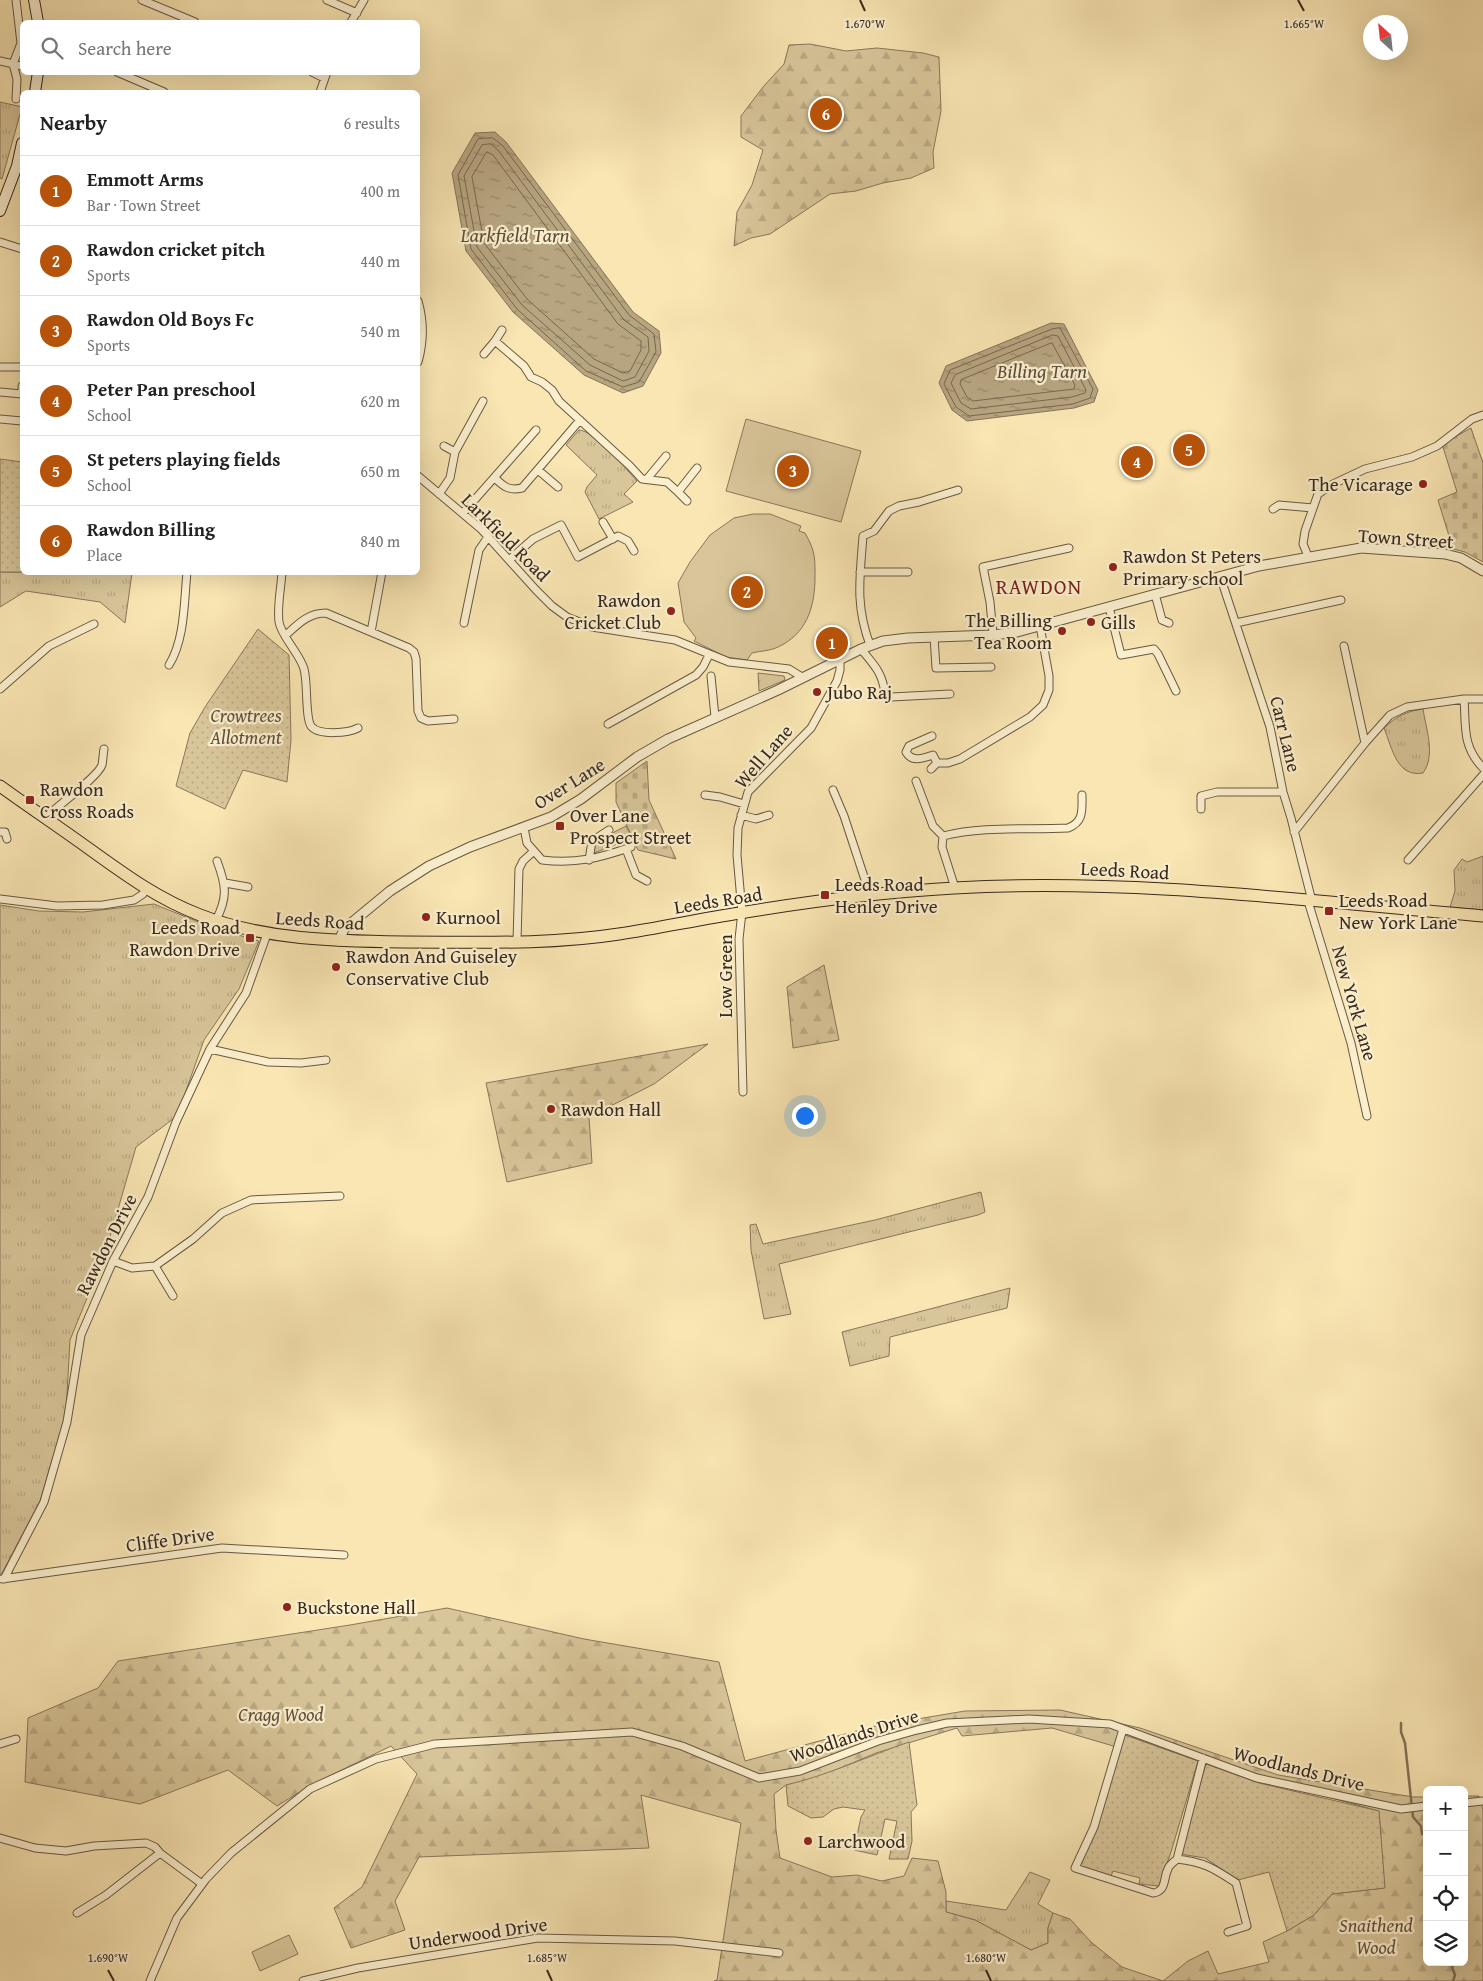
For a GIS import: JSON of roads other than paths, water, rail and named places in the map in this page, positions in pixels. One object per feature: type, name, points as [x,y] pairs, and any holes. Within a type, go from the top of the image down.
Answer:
[{"type":"main road","points":[[34,0],[38,20]]},
{"type":"main road","points":[[35,90],[38,75]]},
{"type":"main road","points":[[0,211],[20,167]]},
{"type":"main road","name":"Leeds Road","points":[[0,786],[146,889],[197,914],[268,934],[338,941],[517,942],[617,935],[742,912],[870,895],[955,888],[1037,885],[1100,886],[1483,916]]},
{"type":"street","points":[[16,0],[20,34]]},
{"type":"street","points":[[144,0],[190,20]]},
{"type":"street","points":[[327,0],[357,13]]},
{"type":"street","points":[[352,20],[364,0]]},
{"type":"street","points":[[16,99],[17,79],[13,64],[20,46]]},
{"type":"street","points":[[0,61],[20,66]]},
{"type":"street","points":[[124,75],[159,90]]},
{"type":"street","points":[[321,90],[326,75]]},
{"type":"street","points":[[0,242],[20,248]]},
{"type":"street","points":[[420,307],[423,335],[420,351]]},
{"type":"street","points":[[484,354],[502,330]]},
{"type":"street","points":[[495,341],[524,366],[531,377],[542,382],[552,390],[559,401],[642,479],[667,482],[688,501]]},
{"type":"street","points":[[0,367],[20,366]]},
{"type":"street","points":[[0,392],[20,394]]},
{"type":"street","points":[[439,494],[450,478],[455,452],[483,402]]},
{"type":"street","points":[[1308,556],[1303,544],[1304,531],[1318,494],[1331,485],[1365,469],[1412,457],[1437,446],[1472,420],[1483,415]]},
{"type":"street","points":[[0,419],[20,421]]},
{"type":"street","points":[[494,478],[505,488],[512,490],[522,488],[580,420]]},
{"type":"street","points":[[463,513],[536,430]]},
{"type":"street","points":[[444,446],[455,452]]},
{"type":"street","points":[[647,479],[666,456]]},
{"type":"street","points":[[678,492],[697,468]]},
{"type":"street","points":[[538,470],[558,487]]},
{"type":"street","name":"Larkfield Road","points":[[420,478],[463,513],[552,606],[571,620],[592,628],[675,640],[729,662],[789,668],[802,677]]},
{"type":"street","points":[[870,644],[862,624],[859,604],[863,536],[874,531],[889,511],[899,506],[958,490]]},
{"type":"street","points":[[1273,509],[1278,506],[1313,508]]},
{"type":"street","points":[[603,522],[613,539]]},
{"type":"street","points":[[510,560],[533,539],[561,525],[578,557],[618,536],[628,541],[634,551]]},
{"type":"street","points":[[464,623],[479,550],[488,537]]},
{"type":"street","points":[[993,635],[990,602],[983,567],[1069,548]]},
{"type":"street","name":"Town Street","points":[[802,677],[870,644],[908,638],[993,635],[1017,632],[1220,576],[1308,556],[1361,548],[1445,554],[1461,558],[1483,570]]},
{"type":"street","points":[[860,572],[908,572]]},
{"type":"street","points":[[169,665],[174,658],[182,623],[187,575]]},
{"type":"street","points":[[282,575],[280,625],[304,668],[308,690],[308,717],[312,727],[322,732],[352,731],[358,728]]},
{"type":"street","points":[[371,632],[381,575]]},
{"type":"street","name":"Carr Lane","points":[[1220,576],[1270,727],[1283,792],[1310,901]]},
{"type":"street","points":[[1155,594],[1162,620],[1169,623]]},
{"type":"street","points":[[1236,624],[1341,600]]},
{"type":"street","points":[[1109,607],[1121,655],[1154,649],[1176,691]]},
{"type":"street","points":[[286,635],[304,620],[318,613],[326,613],[409,648],[414,652],[420,718],[428,721],[454,719]]},
{"type":"street","points":[[0,689],[49,646],[94,624]]},
{"type":"street","points":[[936,762],[948,763],[960,759],[1030,717],[1043,705],[1049,690],[1049,676],[1040,626]]},
{"type":"street","points":[[934,637],[936,668],[992,667]]},
{"type":"street","points":[[1344,646],[1365,743]]},
{"type":"street","points":[[861,649],[883,679],[884,693],[891,697],[950,694]]},
{"type":"street","points":[[608,724],[690,679],[700,671],[709,655]]},
{"type":"street","name":"Well Lane","points":[[742,912],[737,855],[738,828],[748,792],[811,728],[839,674],[840,660]]},
{"type":"street","points":[[711,676],[715,717]]},
{"type":"street","name":"Over Lane","points":[[338,941],[344,929],[390,891],[430,866],[470,847],[551,817],[581,799],[637,757],[715,717],[802,677]]},
{"type":"street","points":[[1464,699],[1468,747],[1483,768]]},
{"type":"street","points":[[1294,832],[1383,721],[1407,707],[1464,699],[1483,699]]},
{"type":"street","points":[[932,736],[909,746],[906,752],[912,759],[933,755],[936,762]]},
{"type":"street","points":[[45,818],[92,778],[102,766],[104,749]]},
{"type":"street","points":[[931,769],[936,762]]},
{"type":"street","points":[[1408,860],[1483,775]]},
{"type":"street","points":[[916,781],[933,826],[943,836]]},
{"type":"street","points":[[833,790],[844,816],[870,895]]},
{"type":"street","points":[[1201,809],[1201,796],[1217,792],[1283,792]]},
{"type":"street","points":[[705,795],[744,804]]},
{"type":"street","points":[[943,836],[957,832],[986,830],[1068,828],[1078,824],[1082,815],[1082,795]]},
{"type":"street","points":[[741,815],[756,819],[769,816]]},
{"type":"street","points":[[524,828],[527,843],[542,860],[556,862],[589,860],[629,848],[636,875],[647,881]]},
{"type":"street","points":[[589,860],[592,841],[609,830]]},
{"type":"street","points":[[0,832],[5,832],[6,839]]},
{"type":"street","points":[[943,836],[942,847],[955,888]]},
{"type":"street","points":[[517,942],[519,869],[523,861],[534,851]]},
{"type":"street","points":[[216,920],[224,905],[225,883],[218,861]]},
{"type":"street","points":[[225,883],[248,887]]},
{"type":"street","points":[[0,899],[48,905],[104,905],[134,900],[146,889]]},
{"type":"street","name":"New York Lane","points":[[1310,901],[1351,1044],[1367,1116]]},
{"type":"street","name":"Low Green","points":[[742,912],[739,940],[743,1092]]},
{"type":"street","name":"Rawdon Drive","points":[[2,1579],[44,1502],[66,1422],[81,1335],[113,1260],[148,1197],[176,1122],[210,1048],[246,993],[268,934]]},
{"type":"street","points":[[210,1048],[268,1062],[301,1063],[326,1060]]},
{"type":"street","points":[[113,1260],[132,1268],[155,1266],[194,1239],[222,1212],[251,1200],[340,1196]]},
{"type":"street","points":[[155,1266],[173,1296]]},
{"type":"street","name":"Cliffe Drive","points":[[2,1579],[222,1548],[344,1555]]},
{"type":"street","name":"Woodlands Drive","points":[[150,1981],[177,1918],[202,1884],[231,1853],[310,1789],[376,1759],[434,1744],[632,1732],[682,1746],[759,1778],[800,1771],[878,1741],[947,1723],[1029,1719],[1110,1724],[1257,1778],[1401,1809],[1423,1806]]},
{"type":"street","points":[[1123,1729],[1094,1827],[1075,1868],[1153,1893],[1159,1892],[1162,1889],[1168,1868],[1177,1859],[1203,1758]]},
{"type":"street","points":[[0,1744],[16,1739]]},
{"type":"street","points":[[1468,1803],[1483,1801]]},
{"type":"street","points":[[0,1838],[35,1848],[66,1851],[94,1846],[146,1843],[202,1884]]},
{"type":"street","points":[[77,1913],[106,1895],[160,1853]]},
{"type":"street","points":[[1177,1859],[1197,1861],[1212,1867],[1236,1883],[1247,1926],[1228,1932]]},
{"type":"street","name":"Underwood Drive","points":[[303,1981],[358,1968],[538,1938],[675,1941],[780,1953]]},
{"type":"water","name":"Larkfield Tarn","points":[[495,132],[506,142],[633,312],[659,331],[661,353],[643,386],[623,393],[584,375],[513,312],[466,251],[452,173],[475,133]]},
{"type":"water","name":"Billing Tarn","points":[[1051,323],[1064,324],[1098,390],[1094,402],[1074,408],[967,421],[952,410],[939,383],[946,366]]},
{"type":"waterway","points":[[1401,1723],[1413,1817],[1421,1826],[1423,1834]]},
{"type":"waterway","points":[[1453,1966],[1455,1975],[1453,1981]]},
{"type":"place","name":"Rawdon Billing","points":[[826,114]]},
{"type":"place","name":"St peters playing fields","points":[[1189,450]]},
{"type":"place","name":"Peter Pan preschool","points":[[1137,462]]},
{"type":"place","name":"Rawdon Old Boys Fc","points":[[793,471]]},
{"type":"place","name":"The Vicarage","points":[[1423,484]]},
{"type":"place","name":"Rawdon St Peters Primary school","points":[[1113,567]]},
{"type":"place","name":"Rawdon cricket pitch","points":[[747,592]]},
{"type":"place","name":"Rawdon Cricket Club","points":[[671,611]]},
{"type":"place","name":"Gills","points":[[1091,622]]},
{"type":"place","name":"The Billing Tea Room","points":[[1062,631]]},
{"type":"place","name":"Emmott Arms","points":[[832,643]]},
{"type":"place","name":"Jubo Raj","points":[[817,692]]},
{"type":"place","name":"Rawdon Cross Roads","points":[[30,800]]},
{"type":"place","name":"Over Lane Prospect Street","points":[[560,826]]},
{"type":"place","name":"Leeds Road Henley Drive","points":[[825,895]]},
{"type":"place","name":"Leeds Road New York Lane","points":[[1329,911]]},
{"type":"place","name":"Kurnool","points":[[426,917]]},
{"type":"place","name":"Leeds Road Rawdon Drive","points":[[250,938]]},
{"type":"place","name":"Rawdon And Guiseley Conservative Club","points":[[336,967]]},
{"type":"place","name":"Rawdon Hall","points":[[551,1109]]},
{"type":"place","name":"Buckstone Hall","points":[[287,1607]]},
{"type":"place","name":"Larchwood","points":[[808,1841]]},
{"type":"district","name":"RAWDON","points":[[1039,587]]},
{"type":"park label","name":"Crowtrees Allotment","points":[[246,726]]},
{"type":"park label","name":"Cragg Wood","points":[[281,1714]]},
{"type":"park label","name":"Snaithend Wood","points":[[1376,1936]]}]
